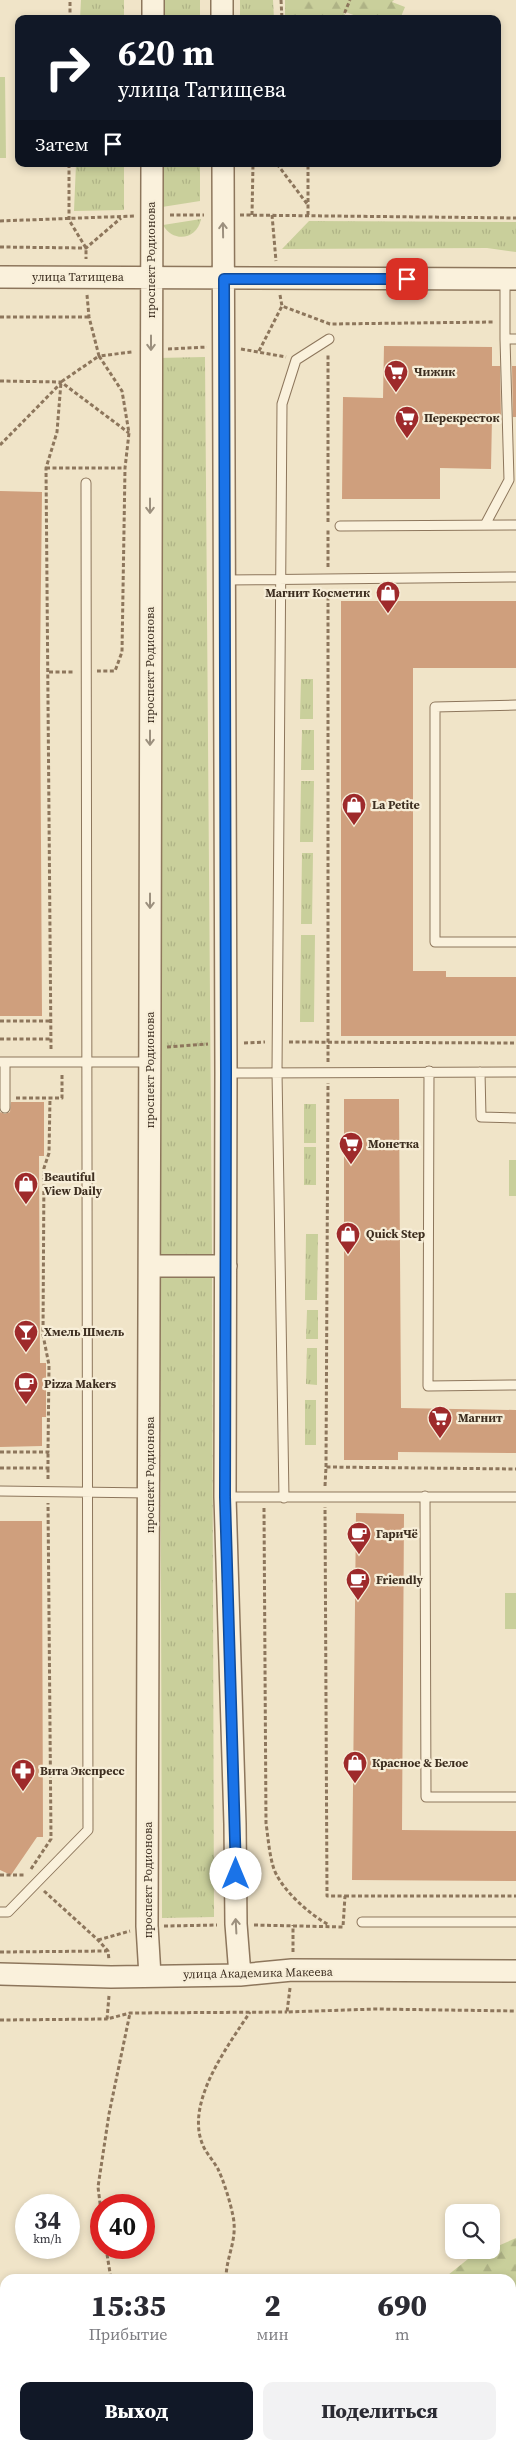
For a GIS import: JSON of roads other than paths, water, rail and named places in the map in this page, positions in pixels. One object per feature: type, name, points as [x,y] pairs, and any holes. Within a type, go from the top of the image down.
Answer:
[{"type":"street","points":[[153,0],[153,15]]},
{"type":"street","points":[[222,0],[222,15]]},
{"type":"street","name":"проспект Родионова","points":[[150,1976],[147,1926],[150,1492],[152,167]]},
{"type":"street","points":[[223,167],[226,1073],[225,1497],[235,1824],[236,1924],[240,1975]]},
{"type":"street","name":"улица Татищева","points":[[0,277],[511,279]]},
{"type":"street","points":[[150,1266],[226,1266]]},
{"type":"street","name":"улица Академика Макеева","points":[[0,1974],[111,1977],[240,1975],[292,1970],[516,1971]]},
{"type":"lane","points":[[485,525],[513,480],[505,339],[505,322],[511,279]]},
{"type":"lane","points":[[284,1498],[277,1072],[279,579],[282,404],[296,360],[329,338]]},
{"type":"lane","points":[[505,339],[516,339]]},
{"type":"lane","points":[[0,1912],[8,1912],[88,1830],[86,483]]},
{"type":"lane","points":[[340,526],[516,525]]},
{"type":"lane","points":[[224,580],[516,577]]},
{"type":"lane","points":[[516,705],[436,707],[435,942],[516,942]]},
{"type":"lane","points":[[5,1108],[2,1062],[150,1062]]},
{"type":"lane","points":[[429,1072],[428,1386],[516,1385]]},
{"type":"lane","points":[[480,1072],[480,1117],[516,1118]]},
{"type":"lane","points":[[226,1073],[516,1072]]},
{"type":"lane","points":[[0,1491],[150,1492]]},
{"type":"lane","points":[[425,1496],[426,1797],[516,1797]]},
{"type":"lane","points":[[225,1497],[516,1497]]},
{"type":"lane","points":[[362,1922],[516,1922]]},
{"type":"place","name":"Чижик","points":[[396,393]]},
{"type":"place","name":"Перекресток","points":[[407,439]]},
{"type":"place","name":"Магнит Косметик","points":[[388,614]]},
{"type":"place","name":"La Petite","points":[[354,826]]},
{"type":"place","name":"Монетка","points":[[351,1165]]},
{"type":"place","name":"Beautiful View Daily","points":[[26,1205]]},
{"type":"place","name":"Quick Step","points":[[348,1255]]},
{"type":"place","name":"Хмель Шмель","points":[[26,1353]]},
{"type":"place","name":"Pizza Makers","points":[[26,1405]]},
{"type":"place","name":"Магнит","points":[[440,1439]]},
{"type":"place","name":"ГариЧё","points":[[359,1555]]},
{"type":"place","name":"Friendly","points":[[358,1601]]},
{"type":"place","name":"Красное & Белое","points":[[355,1784]]},
{"type":"place","name":"Вита Экспресс","points":[[23,1792]]}]
